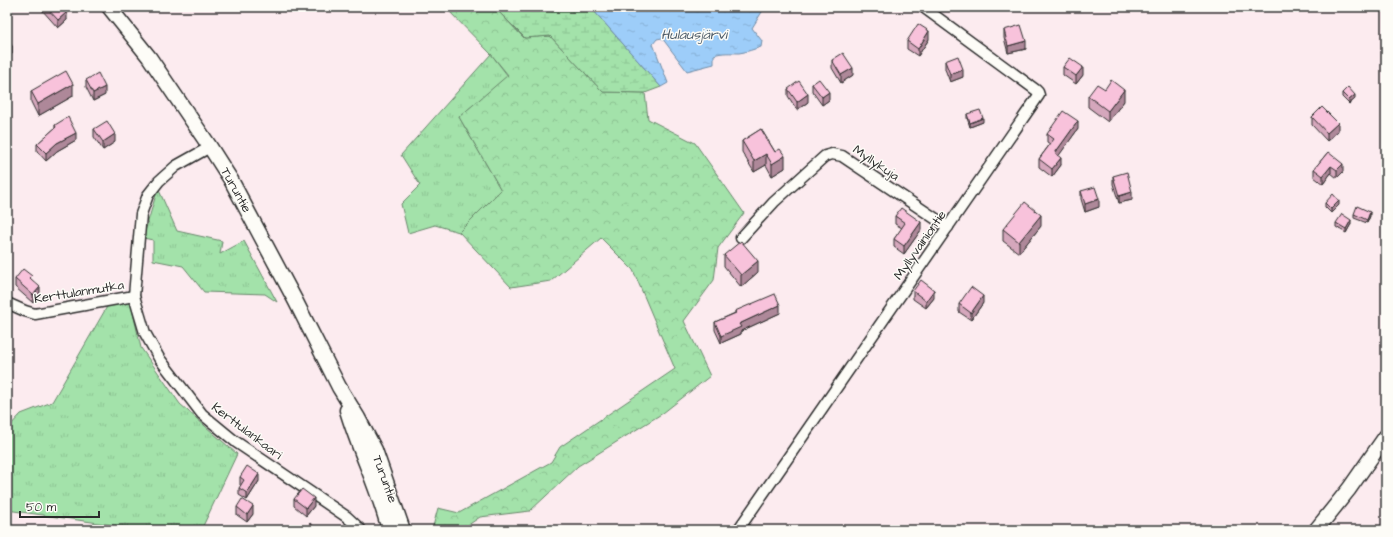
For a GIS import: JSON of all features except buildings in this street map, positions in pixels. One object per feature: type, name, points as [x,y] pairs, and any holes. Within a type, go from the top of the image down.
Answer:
[{"type":"main road","name":"Turuntie","points":[[109,7],[149,58],[231,180],[339,387],[375,450],[403,530]]},
{"type":"main road","name":"Turuntie","points":[[339,387],[354,434],[385,513],[389,530]]},
{"type":"main road","points":[[1316,530],[1349,489],[1386,436]]},
{"type":"street","name":"Myllyvainiontie","points":[[738,530],[1037,100],[1038,92],[1020,77],[923,7]]},
{"type":"street","name":"Kerttulankaari","points":[[210,147],[176,166],[159,181],[148,195],[141,214],[134,296],[145,333],[159,358],[202,414],[236,442],[347,517],[361,530]]},
{"type":"street","name":"Myllykuja","points":[[741,238],[774,202],[825,156],[832,154],[842,156],[948,227]]},
{"type":"street","name":"Kerttulanmutka","points":[[7,303],[25,312],[35,314],[134,296]]},
{"type":"green space","points":[[445,7],[494,7],[524,38],[550,36],[603,92],[645,93],[648,119],[695,143],[744,213],[718,248],[714,280],[684,321],[710,376],[663,413],[578,466],[530,511],[480,517],[461,530],[432,530],[438,508],[459,513],[551,462],[560,447],[675,369],[633,270],[601,238],[551,281],[511,287],[459,232],[501,190],[459,117],[508,75],[491,54]]},
{"type":"green space","points":[[494,7],[585,7],[594,11],[661,87],[645,93],[603,92],[550,36],[525,38]]},
{"type":"green space","points":[[491,54],[508,76],[459,117],[501,190],[459,232],[435,225],[408,233],[401,204],[420,185],[401,155]]},
{"type":"green space","points":[[158,188],[177,231],[222,241],[220,254],[244,241],[277,302],[265,294],[204,292],[183,266],[153,260],[153,240],[143,238]]},
{"type":"green space","points":[[128,291],[141,348],[180,404],[237,454],[203,526],[190,530],[148,530],[7,510],[7,429],[21,414],[52,402],[112,298]]},
{"type":"water","name":"Hulausjärvi","points":[[585,7],[765,7],[752,28],[762,41],[761,47],[742,53],[723,53],[714,55],[714,64],[687,71],[662,38],[657,39],[653,44],[668,83],[661,87],[594,11]]}]
